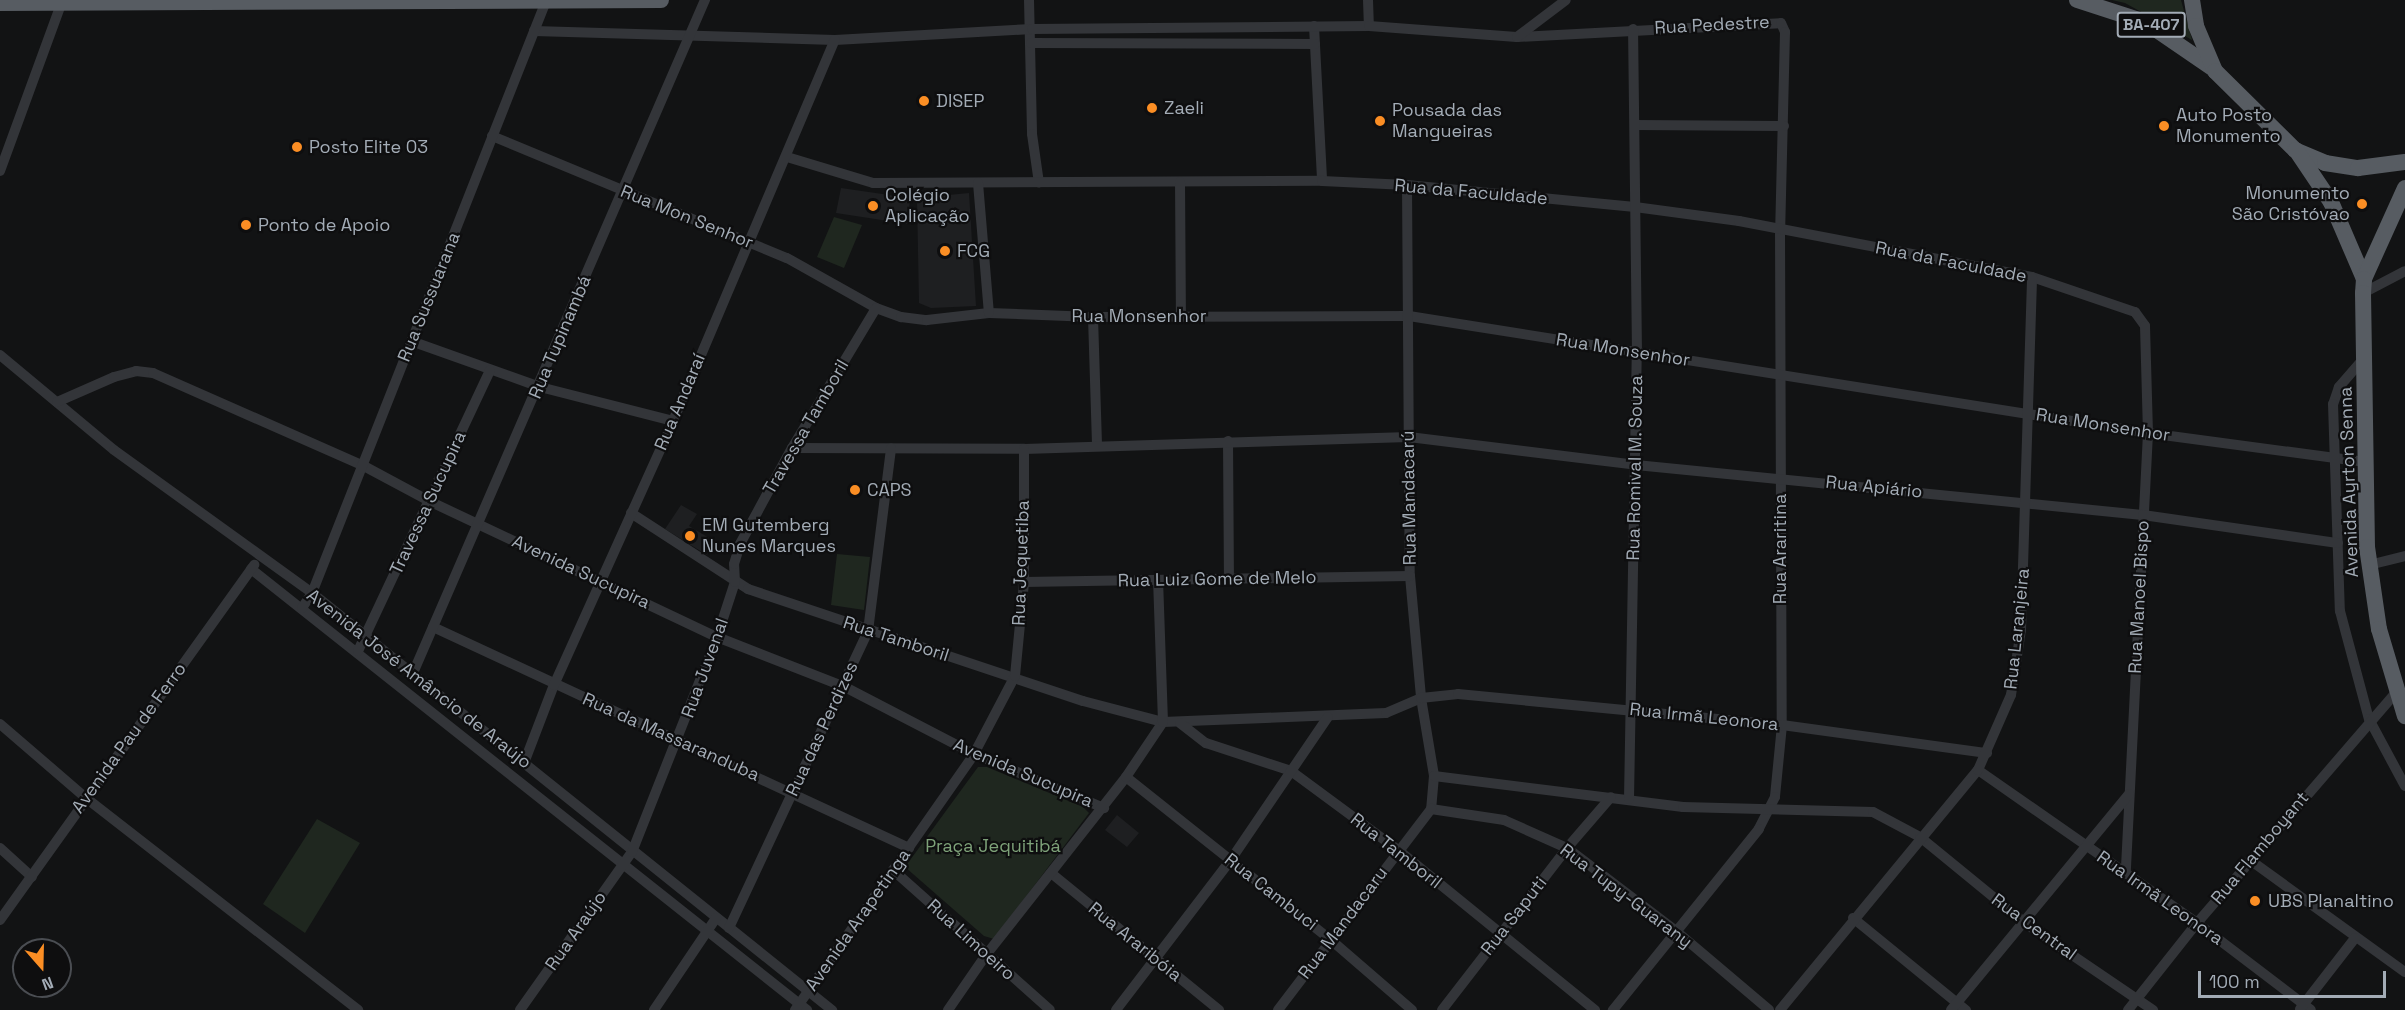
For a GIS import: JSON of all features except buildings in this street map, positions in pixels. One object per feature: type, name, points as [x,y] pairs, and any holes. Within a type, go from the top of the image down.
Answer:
[{"type":"highway","points":[[0,3],[661,0]]},
{"type":"highway","name":"BA-407","points":[[2077,0],[2145,22],[2215,71]]},
{"type":"highway","name":"Avenida Ayrton Senna","points":[[2192,0],[2196,26],[2215,71],[2295,150],[2331,202],[2363,286],[2369,565],[2379,629],[2405,716]]},
{"type":"highway","name":"Avenida Ayrton Senna","points":[[2295,150],[2340,166],[2371,168],[2405,162]]},
{"type":"highway","name":"Avenida Ayrton Senna","points":[[2363,286],[2405,188]]},
{"type":"street","name":"Rua Tupinambá","points":[[413,673],[540,387],[622,190],[705,0]]},
{"type":"street","points":[[1029,0],[1032,29],[1032,134],[1039,183]]},
{"type":"street","points":[[1368,0],[1369,26]]},
{"type":"street","points":[[1517,37],[1566,0]]},
{"type":"street","name":"Rua Sussuarana","points":[[303,608],[312,594],[546,1]]},
{"type":"street","points":[[0,171],[62,2]]},
{"type":"street","name":"Rua Pedestre","points":[[1634,29],[1777,21],[1785,32]]},
{"type":"street","points":[[1314,26],[1322,181]]},
{"type":"street","points":[[534,31],[835,40],[1032,29],[1369,26],[1517,37],[1634,29]]},
{"type":"street","name":"Rua Romival M. Souza","points":[[1629,799],[1637,353],[1634,29]]},
{"type":"street","name":"Rua Araritina","points":[[1771,810],[1782,725],[1780,477],[1783,374],[1780,231],[1785,32]]},
{"type":"street","name":"Rua Andaraí","points":[[524,763],[554,685],[673,420],[747,241],[787,157],[835,40]]},
{"type":"street","points":[[1031,43],[1315,44]]},
{"type":"street","points":[[1635,125],[1784,126]]},
{"type":"street","name":"Rua Mon Senhor","points":[[492,136],[787,258],[876,308]]},
{"type":"street","name":"Rua da Faculdade","points":[[787,157],[873,183],[1322,181],[1407,185],[1635,207],[1739,221],[1780,231],[2032,277],[2135,312],[2143,320]]},
{"type":"street","points":[[1180,182],[1181,316]]},
{"type":"street","points":[[978,183],[989,313]]},
{"type":"street","name":"Rua Mandacarú","points":[[1407,185],[1410,576],[1421,698],[1434,776],[1431,808]]},
{"type":"street","points":[[2363,286],[2405,271]]},
{"type":"street","name":"Rua Laranjeira","points":[[1780,1010],[1853,918],[1978,770],[1987,753],[2016,676],[2027,503],[2032,277]]},
{"type":"street","name":"Rua Monsenhor","points":[[876,308],[902,317],[927,320],[989,313],[1093,317],[1409,316],[2148,433],[2333,460],[2365,462]]},
{"type":"street","name":"Travessa Tamboril","points":[[735,582],[734,564],[740,544],[792,448],[876,308]]},
{"type":"street","points":[[1093,317],[1097,444]]},
{"type":"street","name":"Rua Manoel Bispo","points":[[2126,873],[2148,433],[2143,320]]},
{"type":"street","points":[[411,341],[540,387],[673,420]]},
{"type":"street","name":"Avenida José Amâncio de Araújo","points":[[0,355],[114,450],[312,594],[413,673],[632,852],[832,1010]]},
{"type":"street","points":[[2365,357],[2339,387],[2333,404],[2333,460],[2340,611],[2369,719],[2405,786]]},
{"type":"street","name":"Travessa Sucupira","points":[[358,651],[367,637],[490,370]]},
{"type":"street","name":"Avenida Sucupira","points":[[57,402],[114,377],[145,371],[362,465],[429,501],[717,637],[843,686],[974,754],[1104,808]]},
{"type":"street","name":"Rua Apiário","points":[[792,448],[1024,449],[1097,444],[1408,437],[1636,465],[1780,477],[2143,515],[2338,543]]},
{"type":"street","points":[[1228,441],[1229,578]]},
{"type":"street","name":"Rua das Perdizes","points":[[729,928],[868,631],[891,448]]},
{"type":"street","name":"Rua Jequetiba","points":[[1015,676],[1024,582],[1024,449]]},
{"type":"street","name":"Rua Tamboril","points":[[631,513],[735,582],[868,631],[1015,676],[1083,700],[1163,722],[1386,713],[1421,698]]},
{"type":"street","points":[[2369,565],[2405,556]]},
{"type":"street","name":"Avenida Pau de Ferro","points":[[0,920],[259,557]]},
{"type":"street","points":[[251,569],[358,651],[800,1008]]},
{"type":"street","name":"Rua Luiz Gome de Melo","points":[[1024,582],[1410,576]]},
{"type":"street","points":[[948,1010],[986,955],[1104,808],[1163,722],[1158,580]]},
{"type":"street","name":"Rua Juvenal","points":[[632,852],[679,740],[735,582]]},
{"type":"street","name":"Rua da Massaranduba","points":[[433,627],[909,848]]},
{"type":"street","name":"Avenida Arapetinga","points":[[800,1008],[808,990],[974,754],[1015,676]]},
{"type":"street","name":"Rua Flamboyant","points":[[2128,1010],[2196,923],[2369,719],[2397,691]]},
{"type":"street","name":"Rua Irmã Leonora","points":[[1421,698],[1458,694],[1632,710],[1782,725],[1987,753]]},
{"type":"street","points":[[1116,1010],[1153,957],[1230,861],[1328,717]]},
{"type":"street","name":"Rua Tamboril","points":[[1180,723],[1206,742],[1291,771],[1398,850],[1595,1010]]},
{"type":"street","points":[[0,724],[86,798],[358,1010]]},
{"type":"street","name":"Rua Irmã Leonora","points":[[1978,770],[2196,923],[2304,1008]]},
{"type":"street","name":"Rua Central","points":[[1434,776],[1705,809],[1866,810],[1920,837],[2025,923],[2153,1010]]},
{"type":"street","points":[[532,791],[542,777]]},
{"type":"street","name":"Rua Cambuci","points":[[1126,777],[1331,940],[1412,1010]]},
{"type":"street","points":[[1853,918],[1958,1008],[2129,794]]},
{"type":"street","name":"Rua Saputi","points":[[1442,1010],[1567,848],[1611,797]]},
{"type":"street","name":"Rua Mandacaru","points":[[1278,1010],[1431,808]]},
{"type":"street","name":"Rua Tupy-Guarany","points":[[1431,808],[1504,820],[1567,848],[1676,931],[1769,1010]]},
{"type":"street","points":[[1614,1010],[1771,810]]},
{"type":"street","points":[[0,848],[32,877]]},
{"type":"street","name":"Rua Araújo","points":[[520,1010],[632,852]]},
{"type":"street","points":[[2250,860],[2405,972]]},
{"type":"street","name":"Rua Limoeiro","points":[[893,870],[1050,1010]]},
{"type":"street","name":"Rua Araribóia","points":[[1052,873],[1219,1010]]},
{"type":"street","points":[[654,1010],[716,918]]},
{"type":"street","points":[[2304,1008],[2355,938]]},
{"type":"shaded area","name":"Colégio Aplicação","points":[[841,188],[910,198],[908,224],[836,213]]},
{"type":"shaded area","name":"FCG","points":[[969,193],[976,306],[931,308],[919,303],[917,198]]},
{"type":"shaded area","name":"EM Gutemberg Nunes Marques","points":[[681,505],[697,514],[689,526],[716,542],[707,555],[665,529]]},
{"type":"shaded area","points":[[1117,815],[1139,833],[1127,847],[1105,830]]},
{"type":"green space","points":[[2112,0],[2181,0],[2192,40],[2125,3]]},
{"type":"green space","points":[[834,217],[862,225],[844,268],[817,257]]},
{"type":"green space","points":[[837,554],[870,557],[864,610],[831,605]]},
{"type":"green space","name":"Praça Jequitibá","points":[[978,767],[987,767],[1083,807],[1089,813],[994,939],[984,936],[905,867]]},
{"type":"green space","points":[[317,819],[360,843],[305,933],[263,904]]},
{"type":"place","name":"DISEP","points":[[924,101]]},
{"type":"place","name":"Zaeli","points":[[1152,108]]},
{"type":"place","name":"Pousada das Mangueiras","points":[[1380,121]]},
{"type":"place","name":"Auto Posto Monumento","points":[[2164,126]]},
{"type":"place","name":"Posto Elite 03","points":[[297,147]]},
{"type":"place","name":"Monumento São Cristóvao","points":[[2362,204]]},
{"type":"place","name":"Colégio Aplicação","points":[[873,206]]},
{"type":"place","name":"Ponto de Apoio","points":[[246,225]]},
{"type":"place","name":"FCG","points":[[945,251]]},
{"type":"place","name":"CAPS","points":[[855,490]]},
{"type":"place","name":"EM Gutemberg Nunes Marques","points":[[690,536]]},
{"type":"place","name":"UBS Planaltino","points":[[2255,901]]}]
